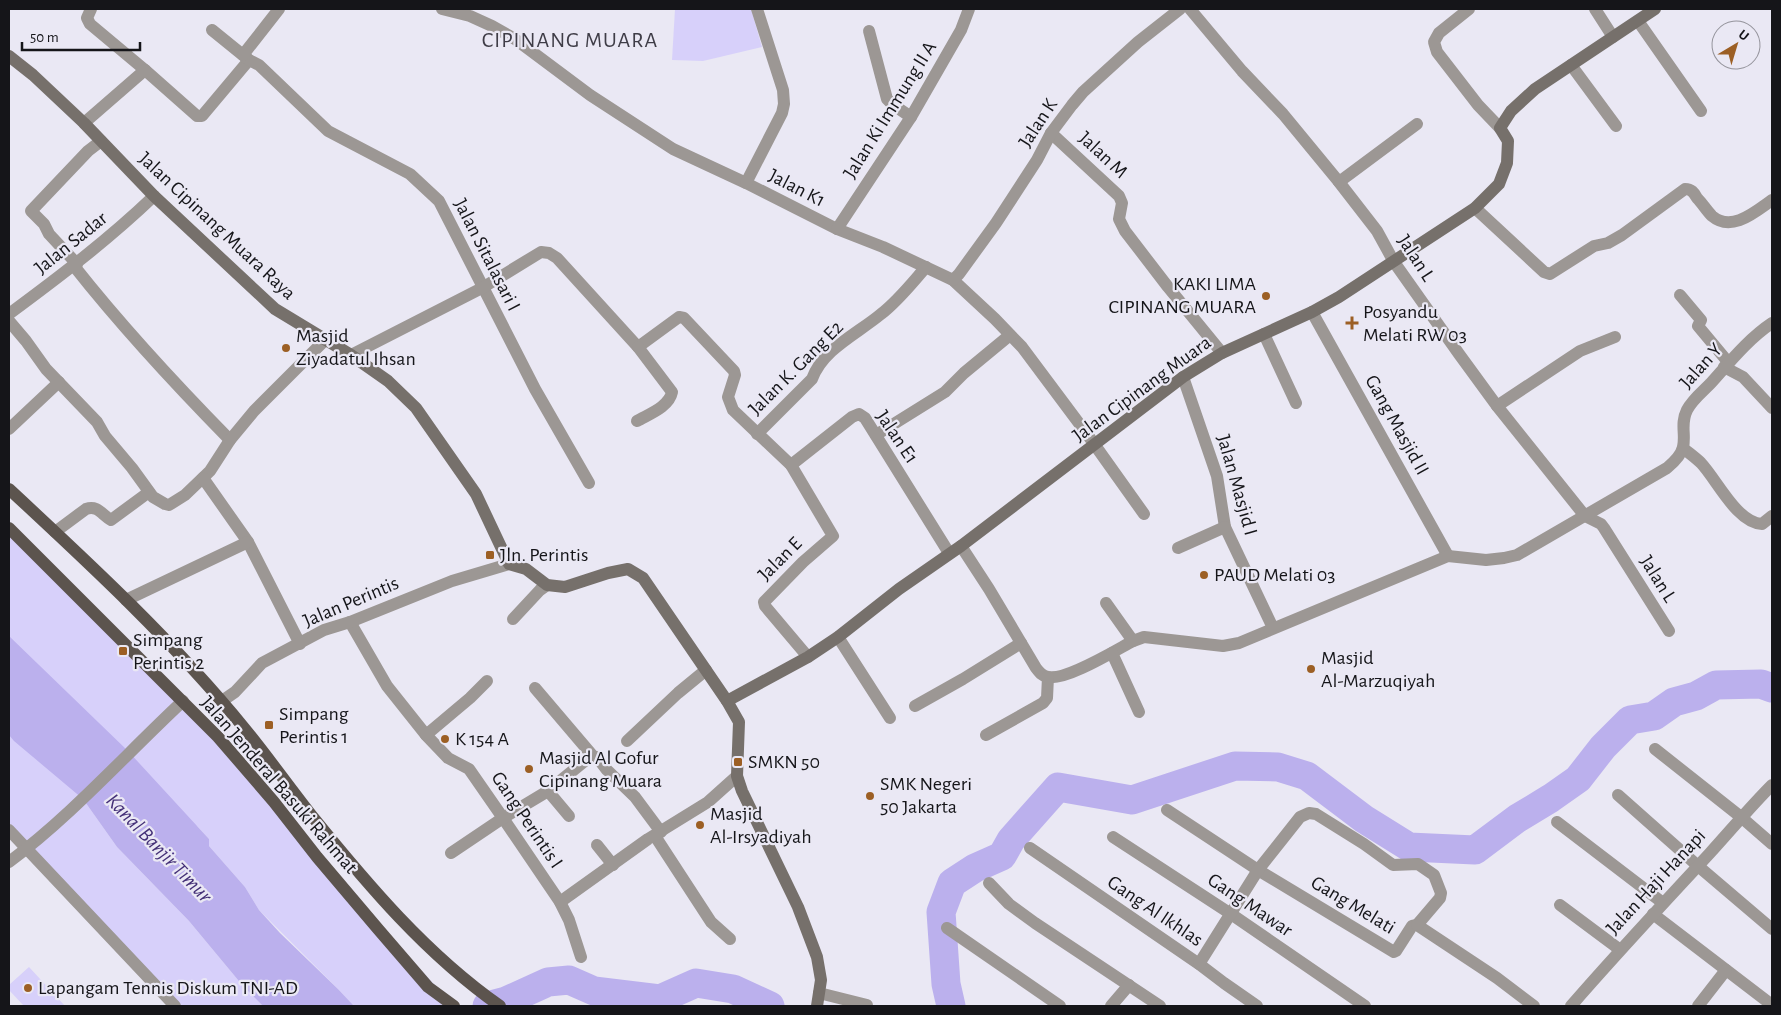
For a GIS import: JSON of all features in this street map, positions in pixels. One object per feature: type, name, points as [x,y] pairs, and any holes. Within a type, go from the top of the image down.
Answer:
[{"type":"main road","name":"Jalan Jenderal Basuki Rahmat","points":[[9,489],[126,600],[222,701],[378,895],[428,948],[500,1006]]},
{"type":"main road","name":"Jalan Jenderal Basuki Rahmat","points":[[9,528],[202,720],[238,760],[416,973],[428,986],[454,1006]]},
{"type":"street","points":[[91,9],[87,18],[90,24],[197,116],[202,116],[279,9]]},
{"type":"street","name":"Jalan K1","points":[[442,9],[470,16],[515,39],[590,95],[636,127],[673,149],[837,229],[953,280],[1010,334],[1144,514]]},
{"type":"street","points":[[746,183],[782,113],[784,104],[780,78],[757,9]]},
{"type":"street","name":"Jalan Ki Immung II A","points":[[837,229],[911,117],[961,30],[969,9]]},
{"type":"street","name":"Jalan K","points":[[953,280],[996,223],[1037,160],[1051,133],[1083,92],[1138,42],[1181,9]]},
{"type":"street","name":"Jalan L","points":[[1181,9],[1283,114],[1340,182],[1377,231],[1394,262],[1497,406],[1585,516],[1601,524],[1604,528],[1669,631]]},
{"type":"street","points":[[1469,9],[1439,33],[1434,42],[1437,52],[1478,105],[1500,128],[1511,111],[1530,93],[1655,9]]},
{"type":"street","points":[[1595,9],[1613,37]]},
{"type":"street","points":[[1638,21],[1701,111]]},
{"type":"street","name":"Jalan Sitalasari I","points":[[212,30],[259,66],[328,131],[410,174],[439,201],[535,389],[589,483]]},
{"type":"street","points":[[869,31],[887,99],[911,117]]},
{"type":"street","name":"Jalan Cipinang Muara Raya","points":[[9,56],[33,74],[220,260],[276,309],[351,355],[388,381],[416,408],[476,494],[509,564]]},
{"type":"street","points":[[1571,64],[1616,126]]},
{"type":"street","points":[[84,123],[145,70]]},
{"type":"street","points":[[1340,182],[1417,124]]},
{"type":"street","name":"Jalan Cipinang Muara","points":[[727,701],[808,657],[838,637],[891,595],[961,546],[1095,446],[1183,377],[1222,353],[1312,312],[1394,262],[1475,208],[1499,184],[1507,163],[1508,140],[1500,128]]},
{"type":"street","name":"Jalan M","points":[[1051,133],[1119,196],[1122,203],[1119,219],[1125,231],[1222,353]]},
{"type":"street","points":[[101,141],[88,151],[31,210],[133,338],[230,440]]},
{"type":"street","points":[[1475,208],[1544,272],[1550,274],[1594,246],[1608,243],[1622,235],[1685,189],[1689,188],[1712,216],[1721,221],[1732,222],[1751,215],[1772,200]]},
{"type":"street","name":"Jalan Sadar","points":[[9,314],[76,265],[154,196]]},
{"type":"street","points":[[351,355],[482,288],[541,252],[549,253],[557,258],[638,346],[672,392],[671,399],[664,405],[637,421]]},
{"type":"street","name":"Jalan K. Gang E2","points":[[757,434],[812,379],[815,370],[840,343],[882,314],[905,292],[926,267]]},
{"type":"street","points":[[1680,294],[1701,320],[1698,326],[1726,365],[1743,376],[1772,408]]},
{"type":"street","name":"Gang Masjid II","points":[[1312,312],[1448,556]]},
{"type":"street","points":[[638,346],[679,318],[684,318],[734,372],[728,397],[733,410],[791,465]]},
{"type":"street","points":[[9,321],[26,340],[46,369],[97,422],[105,436],[149,492],[156,500],[169,505],[185,496],[210,471],[230,440],[254,410],[325,340]]},
{"type":"street","name":"Jalan Y","points":[[1683,448],[1683,419],[1689,407],[1726,365],[1761,330],[1772,323]]},
{"type":"street","points":[[876,436],[945,392],[964,373],[1010,334]]},
{"type":"street","points":[[1264,334],[1296,403]]},
{"type":"street","points":[[1497,406],[1542,378],[1580,351],[1614,337]]},
{"type":"street","name":"Jalan Masjid I","points":[[1183,377],[1217,476],[1225,527],[1273,628]]},
{"type":"street","points":[[9,429],[60,382]]},
{"type":"street","name":"Jalan E1","points":[[791,465],[852,417],[860,414],[865,418],[949,553]]},
{"type":"street","points":[[961,546],[1036,668],[1048,677],[1067,675],[1112,653],[1133,640],[1144,637],[1223,646],[1239,643],[1448,556],[1486,560],[1517,555],[1666,468],[1675,461],[1683,448],[1701,463],[1748,521],[1762,524],[1772,516]]},
{"type":"street","name":"Jalan E","points":[[791,465],[833,536],[803,562],[764,602],[765,606],[808,657]]},
{"type":"street","points":[[203,478],[248,542],[300,644]]},
{"type":"street","points":[[55,532],[86,508],[96,508],[111,520],[149,492]]},
{"type":"street","points":[[1178,548],[1225,527]]},
{"type":"street","points":[[126,600],[248,542]]},
{"type":"street","points":[[509,564],[526,569],[547,586]]},
{"type":"street","name":"Jalan Perintis","points":[[222,701],[235,692],[262,663],[324,630],[350,622],[452,581],[509,564]]},
{"type":"street","points":[[513,619],[540,590],[547,586],[564,587],[628,569],[643,578],[727,701],[739,722],[737,776],[754,818],[787,883],[806,928],[820,969],[818,1000],[867,1005]]},
{"type":"street","points":[[1106,604],[1133,640]]},
{"type":"street","name":"Gang Perintis I","points":[[350,622],[387,686],[426,735],[448,758],[469,769],[503,818],[560,902],[569,920],[581,957]]},
{"type":"street","points":[[838,637],[890,718]]},
{"type":"street","points":[[915,706],[1021,643]]},
{"type":"street","points":[[1112,653],[1139,712]]},
{"type":"street","points":[[627,741],[678,693],[706,670]]},
{"type":"street","points":[[986,735],[1043,703],[1047,698],[1048,677]]},
{"type":"street","points":[[426,735],[487,681]]},
{"type":"street","points":[[451,853],[548,790],[592,755],[535,688]]},
{"type":"street","points":[[9,862],[26,850],[83,799],[183,701]]},
{"type":"street","points":[[1655,749],[1772,844]]},
{"type":"street","points":[[597,757],[607,770],[635,797],[711,922],[730,939]]},
{"type":"street","points":[[560,902],[684,815],[708,802],[737,776]]},
{"type":"street","name":"Jalan Haji Hanapi","points":[[1570,1006],[1619,949],[1772,785]]},
{"type":"street","points":[[548,790],[569,816]]},
{"type":"street","points":[[1618,795],[1772,929]]},
{"type":"street","name":"Gang Melati","points":[[1167,810],[1258,870],[1394,952],[1412,926],[1417,924],[1534,1006]]},
{"type":"street","points":[[1199,964],[1258,870],[1300,817],[1309,813],[1316,814],[1393,865],[1418,864],[1434,875],[1441,893],[1440,898],[1417,924]]},
{"type":"street","points":[[1556,822],[1663,903]]},
{"type":"street","points":[[9,830],[176,1006]]},
{"type":"street","name":"Gang Mawar","points":[[1113,837],[1231,914],[1365,1006]]},
{"type":"street","points":[[597,845],[613,865]]},
{"type":"street","name":"Gang Al Ikhlas","points":[[1030,848],[1257,1006]]},
{"type":"street","points":[[989,883],[1016,909],[1160,1006]]},
{"type":"street","points":[[1560,905],[1619,949]]},
{"type":"street","points":[[1653,914],[1772,1006]]},
{"type":"street","points":[[948,928],[1060,1006]]},
{"type":"street","points":[[1698,1006],[1726,970]]},
{"type":"street","points":[[1111,1006],[1129,985]]},
{"type":"shaded area","points":[[675,9],[751,9],[762,47],[703,61],[672,60]]},
{"type":"shaded area","points":[[9,528],[183,701],[317,857],[454,1006],[354,1006],[259,910],[245,887],[209,846],[209,839],[197,826],[83,799],[117,847],[189,921],[243,986],[263,1006],[175,1006],[9,831]]},
{"type":"shaded area","name":"Lapangam Tennis Diskum TNI-AD","points":[[29,967],[65,1006],[24,1006],[9,990],[9,985]]},
{"type":"water","name":"Kanal Banjir Timur","points":[[9,636],[128,751],[209,839],[209,846],[245,887],[259,910],[354,1006],[263,1006],[243,986],[189,921],[117,847],[83,799],[14,741],[9,735]]},
{"type":"waterway","points":[[951,1006],[946,984],[941,912],[952,883],[975,868],[1002,856],[1011,840],[1058,787],[1132,800],[1235,766],[1278,767],[1307,776],[1364,819],[1409,847],[1475,850],[1518,818],[1578,779],[1603,747],[1630,720],[1654,716],[1674,702],[1696,696],[1716,685],[1761,684],[1772,688]]},
{"type":"waterway","points":[[487,1006],[506,1001],[548,982],[569,980],[594,991],[660,999],[696,983],[733,989],[770,1006]]},
{"type":"place","name":"KAKI LIMA CIPINANG MUARA","points":[[1266,296]]},
{"type":"place","name":"Posyandu Melati RW 03","points":[[1352,323]]},
{"type":"place","name":"Masjid Ziyadatul Ihsan","points":[[286,348]]},
{"type":"place","name":"Jln. Perintis","points":[[490,555]]},
{"type":"place","name":"PAUD Melati 03","points":[[1204,575]]},
{"type":"place","name":"Simpang Perintis 2","points":[[123,651]]},
{"type":"place","name":"Masjid Al-Marzuqiyah","points":[[1311,669]]},
{"type":"place","name":"Simpang Perintis 1","points":[[269,725]]},
{"type":"place","name":"K 154 A","points":[[445,739]]},
{"type":"place","name":"SMKN 50","points":[[738,762]]},
{"type":"place","name":"Masjid Al Gofur Cipinang Muara","points":[[529,769]]},
{"type":"place","name":"SMK Negeri 50 Jakarta","points":[[870,796]]},
{"type":"place","name":"Masjid Al-Irsyadiyah","points":[[700,825]]},
{"type":"place","name":"Lapangam Tennis Diskum TNI-AD","points":[[28,988]]},
{"type":"district","name":"CIPINANG MUARA","points":[[570,40]]}]
